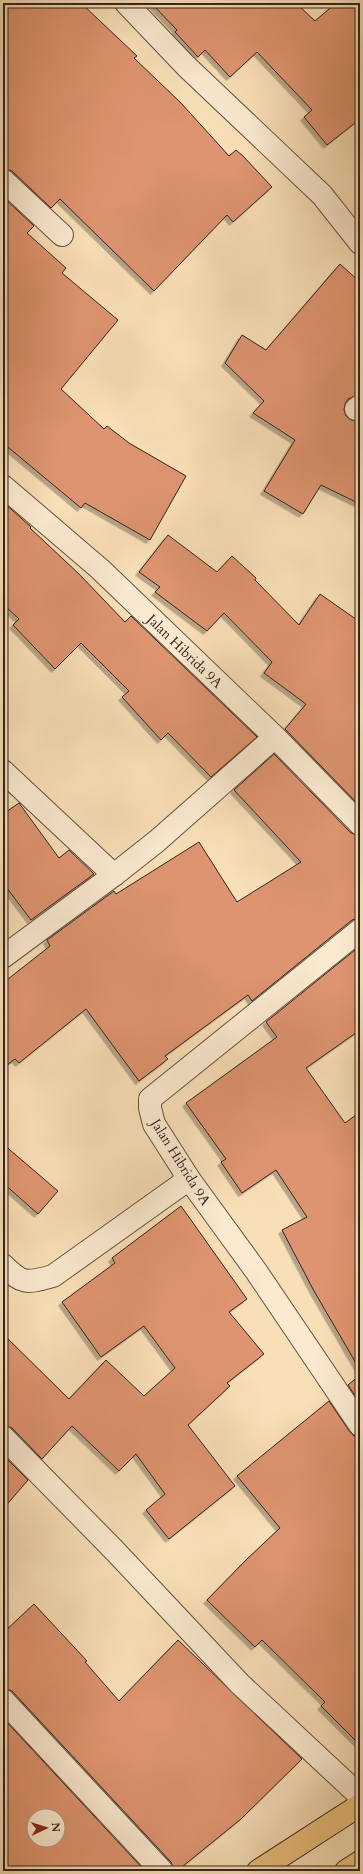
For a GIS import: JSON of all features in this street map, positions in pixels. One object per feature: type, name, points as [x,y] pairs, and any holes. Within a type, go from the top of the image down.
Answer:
[{"type":"main road","points":[[258,1871],[360,1805]]},
{"type":"main road","points":[[346,1871],[360,1862]]},
{"type":"street","points":[[126,3],[186,66],[322,195],[360,243]]},
{"type":"street","points":[[3,180],[62,235]]},
{"type":"street","name":"Jalan Hibrida 9A","points":[[3,486],[100,569],[275,738],[360,824]]},
{"type":"street","points":[[4,952],[114,875],[157,841],[275,738]]},
{"type":"street","points":[[3,771],[114,875]]},
{"type":"street","name":"Jalan Hibrida 9A","points":[[360,930],[150,1099],[150,1108],[154,1124],[189,1179],[256,1271],[360,1425]]},
{"type":"street","points":[[3,1265],[16,1278],[27,1281],[53,1276],[189,1179]]},
{"type":"street","points":[[3,1437],[115,1551],[240,1684],[360,1796]]},
{"type":"street","points":[[3,1700],[162,1871]]},
{"type":"building","points":[[3,3],[81,3],[137,56],[134,58],[181,103],[229,156],[236,150],[272,187],[233,222],[227,215],[154,291],[60,199],[51,208],[12,171],[3,168]]},
{"type":"building","points":[[151,3],[296,3],[315,21],[336,3],[360,3],[360,119],[327,145],[304,117],[312,110],[257,52],[230,77],[205,50],[198,57],[175,32],[177,30]]},
{"type":"building","points":[[3,197],[34,226],[27,233],[66,268],[62,273],[118,320],[61,389],[104,429],[107,426],[129,443],[186,476],[150,540],[85,503],[81,508],[3,443]]},
{"type":"building","points":[[340,264],[360,282],[360,394],[348,399],[344,410],[346,416],[351,420],[360,420],[360,504],[321,485],[303,514],[264,491],[295,440],[253,413],[264,401],[225,363],[242,335],[266,350]]},
{"type":"building","points":[[3,502],[79,574],[125,622],[131,616],[257,737],[211,777],[168,733],[161,740],[122,697],[129,691],[81,643],[55,669],[13,625],[19,619],[3,604]]},
{"type":"building","points":[[168,535],[217,572],[232,556],[256,578],[255,580],[299,625],[320,594],[360,622],[360,806],[285,729],[306,704],[264,673],[272,662],[224,613],[207,631],[155,592],[160,587],[139,572]]},
{"type":"building","points":[[274,754],[351,833],[360,836],[360,918],[352,920],[252,1001],[248,995],[165,1056],[168,1059],[139,1081],[86,1009],[19,1063],[15,1059],[3,1068],[3,983],[50,946],[47,940],[114,891],[116,894],[199,842],[237,902],[301,862],[234,790]]},
{"type":"building","points":[[19,803],[59,858],[69,850],[94,874],[31,920],[3,883],[3,814]]},
{"type":"building","points":[[360,946],[360,1030],[306,1068],[345,1123],[360,1112],[360,1370],[314,1291],[282,1230],[307,1217],[276,1170],[242,1193],[221,1162],[226,1159],[186,1103],[277,1037],[266,1022]]},
{"type":"building","points":[[3,1144],[58,1191],[38,1214],[3,1183]]},
{"type":"building","points":[[181,1206],[247,1299],[229,1312],[264,1354],[227,1383],[230,1386],[188,1425],[235,1486],[169,1539],[146,1510],[165,1494],[136,1454],[119,1471],[72,1426],[42,1459],[12,1428],[3,1425],[3,1334],[69,1399],[106,1360],[144,1396],[175,1368],[144,1326],[101,1357],[62,1302],[115,1263],[112,1258]]},
{"type":"building","points":[[360,1375],[360,1403],[348,1385]]},
{"type":"building","points":[[329,1401],[350,1432],[354,1436],[360,1437],[360,1745],[321,1706],[325,1702],[262,1640],[255,1647],[207,1600],[280,1528],[237,1476]]},
{"type":"building","points":[[3,1455],[28,1480],[3,1509]]},
{"type":"building","points":[[34,1604],[87,1661],[85,1662],[119,1701],[178,1640],[302,1759],[241,1819],[177,1871],[174,1871],[171,1862],[12,1691],[3,1688],[3,1633]]},
{"type":"building","points":[[3,1718],[145,1871],[3,1871]]}]
